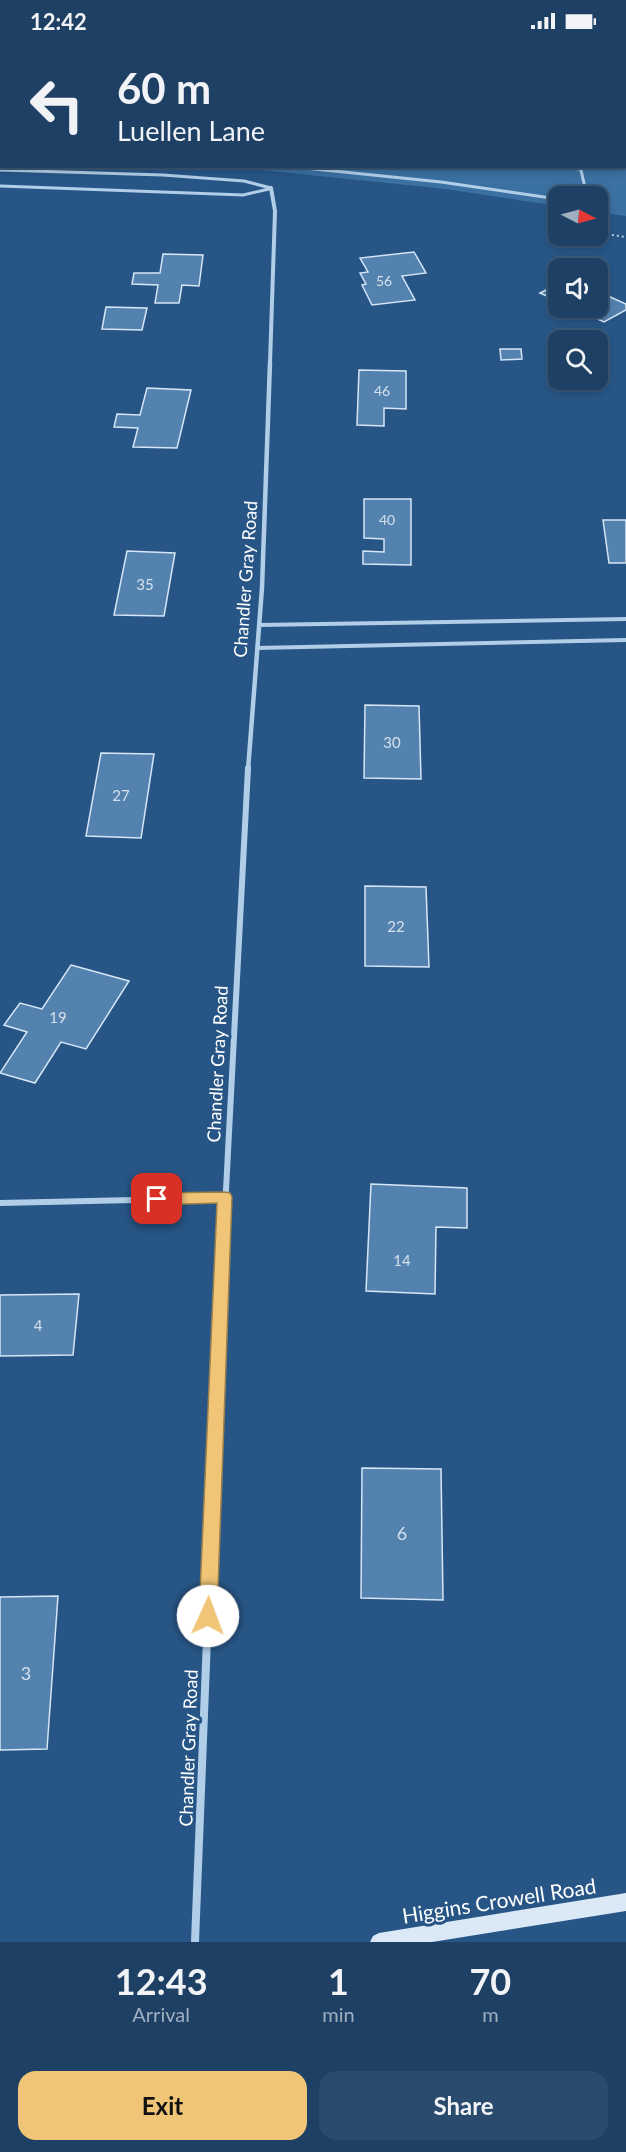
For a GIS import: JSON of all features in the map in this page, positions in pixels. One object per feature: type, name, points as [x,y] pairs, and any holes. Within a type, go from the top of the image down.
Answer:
[{"type":"main road","name":"Higgins Crowell Road","points":[[379,1942],[626,1902]]},
{"type":"street","name":"Chandler Gray Road","points":[[195,1942],[224,1197],[259,625],[272,352],[274,211],[271,188]]},
{"type":"street","points":[[0,1203],[224,1197]]},
{"type":"lane","points":[[304,168],[441,182],[548,198]]},
{"type":"lane","points":[[580,168],[584,186]]},
{"type":"lane","points":[[0,171],[194,177],[244,181],[271,188]]},
{"type":"lane","points":[[0,186],[243,195],[271,188]]},
{"type":"lane","points":[[259,625],[626,619]]},
{"type":"lane","points":[[257,648],[626,640]]},
{"type":"path","points":[[608,235],[626,237]]},
{"type":"shaded area","points":[[242,168],[626,168],[626,216],[608,214],[608,186],[548,186],[548,204],[446,189]]},
{"type":"building","points":[[414,252],[426,273],[402,276],[415,300],[372,305],[362,285],[366,284],[360,273],[368,272],[360,258]]},
{"type":"building","points":[[163,254],[203,255],[199,286],[182,285],[179,303],[155,303],[158,285],[132,284],[134,273],[160,273]]},
{"type":"building","points":[[548,289],[548,297],[540,293]]},
{"type":"building","points":[[608,296],[626,304],[626,310],[604,322],[595,318],[608,318]]},
{"type":"building","points":[[106,307],[147,308],[142,330],[102,329]]},
{"type":"building","points":[[500,349],[521,349],[522,359],[501,360]]},
{"type":"building","points":[[359,370],[406,371],[406,409],[384,408],[384,426],[357,425]]},
{"type":"building","points":[[147,388],[191,390],[177,448],[133,447],[138,428],[114,427],[117,414],[140,415]]},
{"type":"building","points":[[364,499],[411,499],[411,565],[363,564],[363,551],[384,552],[384,539],[364,538]]},
{"type":"building","points":[[603,520],[626,520],[626,563],[609,563]]},
{"type":"building","points":[[127,551],[175,553],[164,616],[114,615]]},
{"type":"building","points":[[365,705],[419,706],[421,779],[364,778]]},
{"type":"building","points":[[101,753],[154,754],[141,838],[86,836]]},
{"type":"building","points":[[365,886],[426,887],[429,967],[365,966]]},
{"type":"building","points":[[71,965],[129,981],[86,1049],[61,1042],[35,1083],[0,1073],[27,1032],[4,1025],[20,1003],[42,1009]]},
{"type":"building","points":[[371,1184],[467,1188],[467,1228],[436,1227],[435,1294],[366,1291]]},
{"type":"building","points":[[79,1294],[73,1355],[0,1356],[0,1295]]},
{"type":"building","points":[[362,1468],[441,1469],[443,1600],[361,1598]]},
{"type":"building","points":[[58,1596],[47,1749],[0,1750],[0,1597]]},
{"type":"route","points":[[157,1199],[224,1197],[208,1616]]}]
